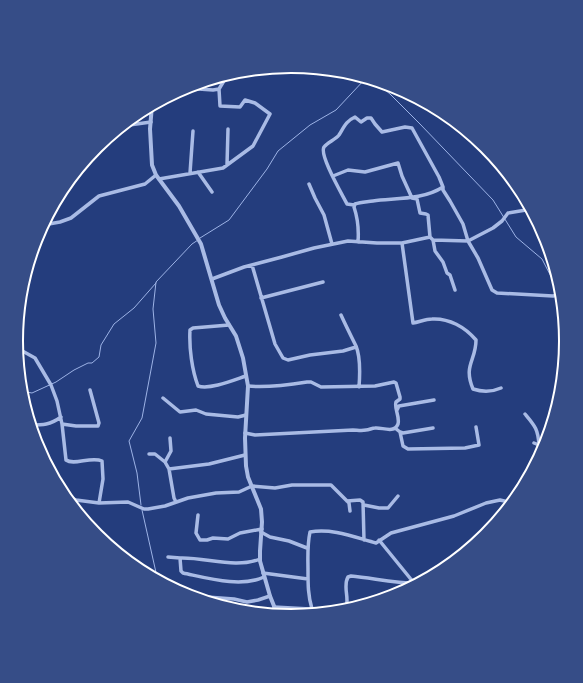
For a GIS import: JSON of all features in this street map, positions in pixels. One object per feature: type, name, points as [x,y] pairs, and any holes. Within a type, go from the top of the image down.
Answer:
[{"type":"street","points":[[51,224],[71,218],[99,196],[145,184],[158,177],[219,169],[253,146],[270,114],[255,103],[245,100],[240,107],[220,106],[219,89],[223,82]]},
{"type":"street","points":[[199,89],[219,89]]},
{"type":"street","points":[[152,112],[152,165],[158,177],[196,233],[201,244],[219,305],[238,343],[248,386],[245,433],[247,472],[260,509],[260,559],[270,596],[274,607],[311,609]]},
{"type":"street","points":[[443,187],[431,194],[412,198],[357,203],[354,205],[347,204],[323,154],[324,146],[339,134],[349,120],[356,117],[361,122],[367,118],[371,118],[374,124],[382,132],[405,127],[412,128],[439,177],[443,187],[443,190],[463,224],[468,241],[478,258],[490,288],[494,292],[556,295]]},
{"type":"street","points":[[133,124],[151,122]]},
{"type":"street","points":[[227,165],[228,129]]},
{"type":"street","points":[[190,173],[193,131]]},
{"type":"street","points":[[333,176],[348,170],[365,172],[398,163],[412,198],[416,199],[420,213],[428,215],[435,251],[450,275],[455,290]]},
{"type":"street","points":[[198,172],[212,192]]},
{"type":"street","points":[[309,184],[324,215],[332,244]]},
{"type":"street","points":[[354,205],[358,218],[358,242]]},
{"type":"street","points":[[212,279],[252,265],[314,248],[348,241],[402,243],[432,238],[468,241],[493,228],[502,221],[508,213],[526,210]]},
{"type":"street","points":[[402,243],[413,323],[431,319],[447,320],[469,332],[476,340],[476,351],[468,371],[469,380],[473,389],[479,391],[494,391],[501,388]]},
{"type":"street","points":[[252,265],[275,344],[283,358],[288,360],[310,355],[342,351],[356,347]]},
{"type":"street","points":[[261,298],[323,282]]},
{"type":"street","points":[[341,315],[356,347],[360,374],[359,387]]},
{"type":"street","points":[[229,325],[193,328],[190,330],[192,359],[196,380],[200,388],[246,376]]},
{"type":"street","points":[[24,352],[35,358],[52,385],[61,417],[64,458],[67,462],[71,463],[87,460],[102,461],[100,502]]},
{"type":"street","points":[[248,386],[284,386],[311,382],[321,388],[359,387],[375,386],[395,382],[400,397],[395,404],[398,424],[395,428]]},
{"type":"street","points":[[62,424],[76,426],[98,426],[99,423],[90,390]]},
{"type":"street","points":[[163,398],[180,412],[196,410],[206,414],[238,417],[246,415]]},
{"type":"street","points":[[396,410],[400,406],[434,400]]},
{"type":"street","points":[[525,414],[538,432],[539,445],[534,443]]},
{"type":"street","points":[[36,424],[53,423],[61,417]]},
{"type":"street","points":[[400,432],[403,446],[408,449],[465,448],[479,445],[476,427]]},
{"type":"street","points":[[245,433],[254,434],[365,430],[375,428],[395,428],[404,433],[433,428]]},
{"type":"street","points":[[164,463],[171,451],[170,438]]},
{"type":"street","points":[[149,454],[155,454],[169,469],[176,502]]},
{"type":"street","points":[[169,469],[209,464],[245,455]]},
{"type":"street","points":[[74,499],[100,502],[128,502],[146,509],[157,508],[188,498],[216,493],[239,492],[252,486],[275,488],[292,485],[331,485],[350,504],[350,511]]},
{"type":"street","points":[[347,501],[360,500],[364,505],[388,508],[398,496]]},
{"type":"street","points":[[314,609],[308,595],[307,548],[310,532],[320,530],[330,531],[376,543],[391,533],[454,516],[486,503],[500,500],[507,502]]},
{"type":"street","points":[[364,505],[362,511],[364,540]]},
{"type":"street","points":[[198,514],[196,533],[200,540],[213,538],[228,539],[240,533],[261,531],[270,536],[290,541],[307,548]]},
{"type":"street","points":[[379,540],[412,581]]},
{"type":"street","points":[[168,557],[193,558],[232,563],[252,562],[260,559]]},
{"type":"street","points":[[180,558],[181,571],[183,573],[224,581],[257,581],[264,575],[308,579]]},
{"type":"street","points":[[348,604],[346,582],[348,577],[374,578],[387,582],[408,583]]},
{"type":"street","points":[[207,597],[234,598],[247,602],[270,596]]},
{"type":"waterway","points":[[200,238],[229,220],[267,169],[278,151],[310,125],[336,110],[362,82]]},
{"type":"waterway","points":[[384,89],[493,200],[516,237],[542,259],[553,280]]},
{"type":"waterway","points":[[141,505],[137,473],[129,441],[142,418],[156,343],[153,309],[156,282],[192,244],[198,240]]},
{"type":"waterway","points":[[28,392],[32,393],[56,382],[74,370],[88,363],[92,363],[99,357],[101,345],[114,324],[134,308],[156,283]]},
{"type":"waterway","points":[[142,510],[156,574]]}]
